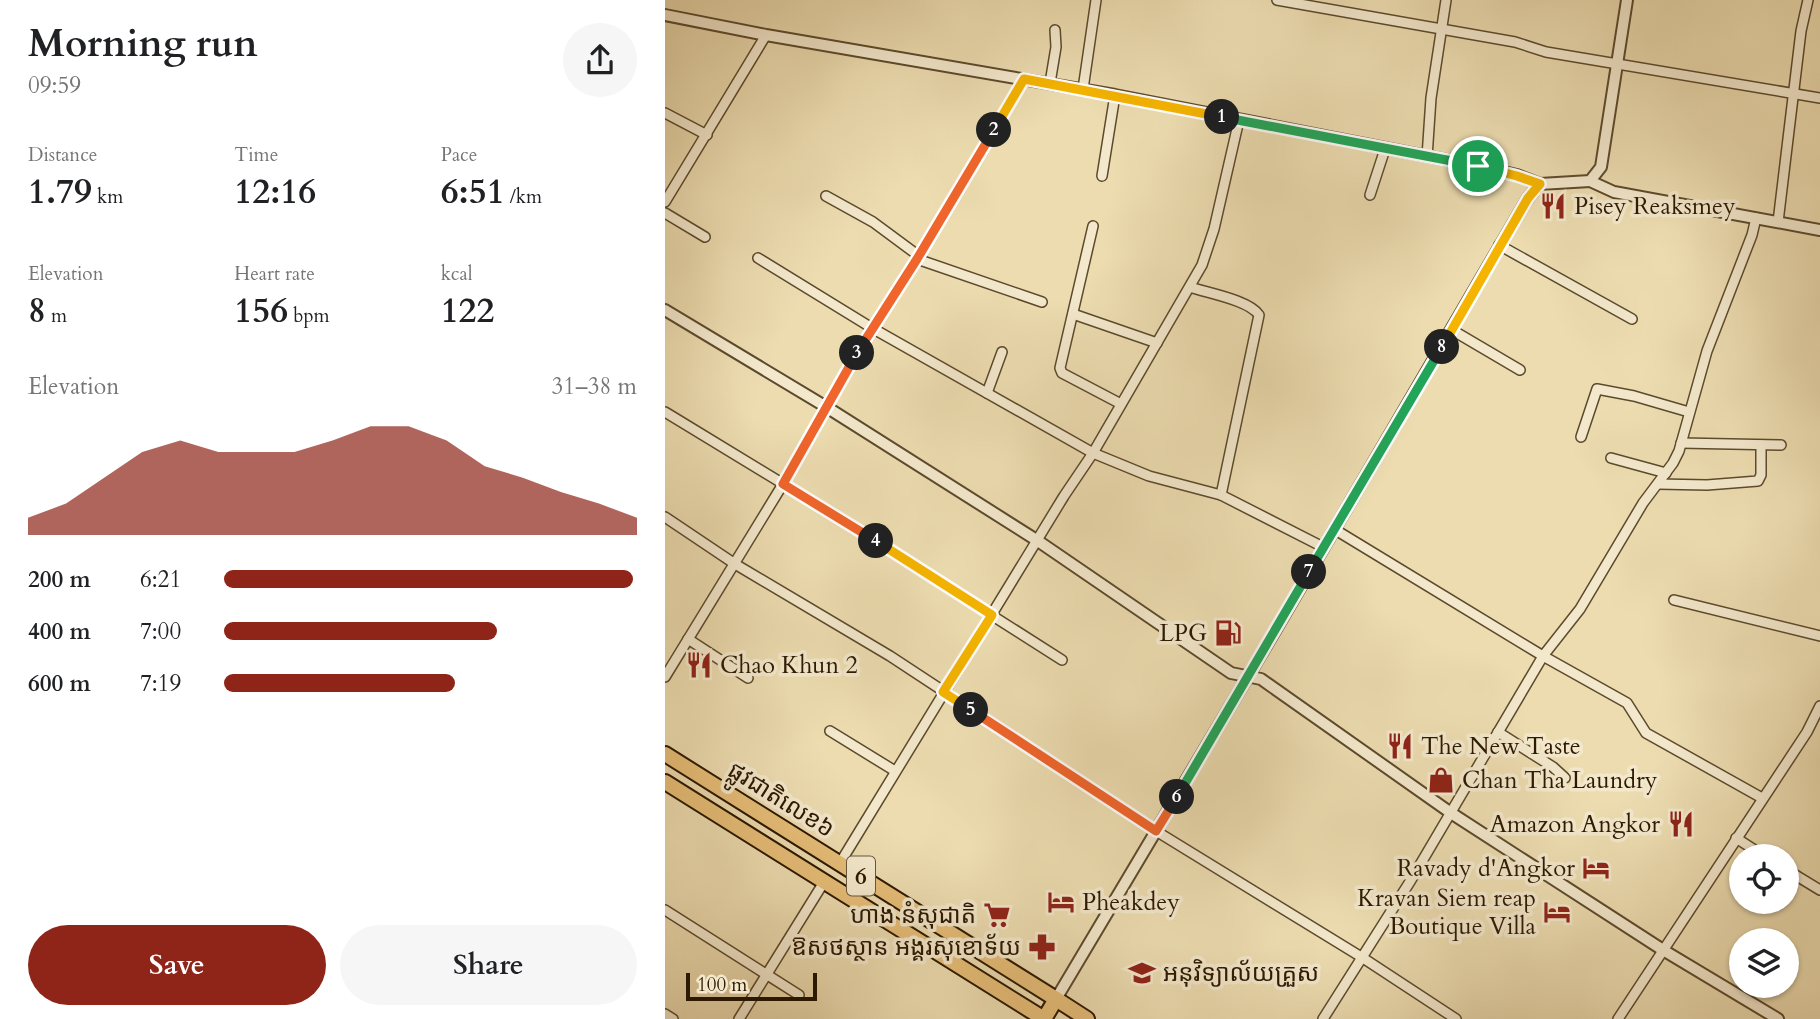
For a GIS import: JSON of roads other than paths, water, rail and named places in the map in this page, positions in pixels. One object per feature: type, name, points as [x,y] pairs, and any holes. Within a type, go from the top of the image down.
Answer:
[{"type":"main road","name":"ផ្លូវជាតិលេខ៦","points":[[665,754],[1087,1019]]},
{"type":"main road","name":"ផ្លូវជាតិលេខ៦","points":[[665,782],[1044,1019]]},
{"type":"main road","points":[[1044,1019],[1056,999]]},
{"type":"street","points":[[1083,89],[1096,0]]},
{"type":"street","points":[[1277,0],[1515,42],[1546,52],[1820,98]]},
{"type":"street","points":[[1427,156],[1431,98],[1446,0]]},
{"type":"street","points":[[1590,181],[1601,167],[1603,158],[1627,0]]},
{"type":"street","points":[[1778,222],[1801,31],[1808,0]]},
{"type":"street","points":[[665,15],[1115,95],[1427,156],[1517,176],[1540,184],[1590,181],[1614,192],[1820,230]]},
{"type":"street","points":[[1050,83],[1056,47],[1055,30]]},
{"type":"street","points":[[665,202],[767,35]]},
{"type":"street","points":[[665,677],[783,484],[872,328],[918,257],[1024,79]]},
{"type":"street","points":[[1102,176],[1115,95]]},
{"type":"street","points":[[665,113],[707,135]]},
{"type":"street","points":[[840,863],[943,692],[1093,453],[1202,265],[1211,240],[1239,120]]},
{"type":"street","points":[[1370,195],[1385,149]]},
{"type":"street","points":[[1056,999],[1452,330],[1499,245],[1528,198],[1540,184]]},
{"type":"street","points":[[826,196],[873,222],[918,257],[1042,302]]},
{"type":"street","points":[[665,213],[705,237]]},
{"type":"street","points":[[1323,1019],[1451,813],[1543,656],[1580,609],[1643,503],[1673,463],[1707,351],[1756,219]]},
{"type":"street","points":[[1094,226],[1061,370],[1121,404]]},
{"type":"street","points":[[1499,245],[1632,319]]},
{"type":"street","points":[[758,258],[872,328],[1093,453],[1149,476],[1221,495],[1323,547]]},
{"type":"street","points":[[1190,287],[1244,304],[1259,314],[1221,495]]},
{"type":"street","points":[[665,310],[828,408],[1038,541],[1231,673],[1261,679],[1451,813],[1663,950],[1777,1019]]},
{"type":"street","points":[[1073,314],[1157,343]]},
{"type":"street","points":[[1452,330],[1520,370]]},
{"type":"street","points":[[987,393],[1002,352]]},
{"type":"street","points":[[1581,437],[1597,389],[1634,396],[1689,412]]},
{"type":"street","points":[[665,412],[1062,660]]},
{"type":"street","points":[[1681,443],[1781,445]]},
{"type":"street","points":[[1658,484],[1707,485],[1758,481],[1761,475],[1761,445]]},
{"type":"street","points":[[1611,457],[1666,473]]},
{"type":"street","points":[[665,517],[735,564],[890,656],[1156,831],[1363,958],[1456,1019]]},
{"type":"street","points":[[1334,529],[1543,656],[1627,703],[1646,733],[1762,798]]},
{"type":"street","points":[[1674,600],[1820,636]]},
{"type":"street","points":[[688,639],[748,678]]},
{"type":"street","points":[[1618,1019],[1807,732],[1820,706]]},
{"type":"street","points":[[831,730],[895,771]]},
{"type":"street","points":[[1498,732],[1553,767],[1565,778]]},
{"type":"street","points":[[1736,838],[1745,844]]},
{"type":"street","points":[[1799,877],[1820,890]]},
{"type":"street","points":[[739,1019],[824,882]]},
{"type":"street","points":[[665,910],[799,995]]},
{"type":"street","points":[[665,1014],[673,1019]]},
{"type":"place","name":"Pisey Reaksmey","points":[[1553,206]]},
{"type":"place","name":"LPG","points":[[1228,633]]},
{"type":"place","name":"Chao Khun 2","points":[[699,665]]},
{"type":"place","name":"The New Taste","points":[[1400,746]]},
{"type":"place","name":"Chan Tha Laundry","points":[[1441,780]]},
{"type":"place","name":"Amazon Angkor","points":[[1681,824]]},
{"type":"place","name":"Ravady d'Angkor","points":[[1596,868]]},
{"type":"place","name":"Pheakdey","points":[[1061,902]]},
{"type":"place","name":"Kravan Siem reap Boutique Villa","points":[[1557,912]]},
{"type":"place","name":"ហាង នំសុជាតិ","points":[[997,915]]},
{"type":"place","name":"ឱសថស្ថាន អង្គរសុខោទ័យ","points":[[1042,947]]},
{"type":"place","name":"អនុវិទ្យាល័យគ្រួស","points":[[1142,973]]}]
